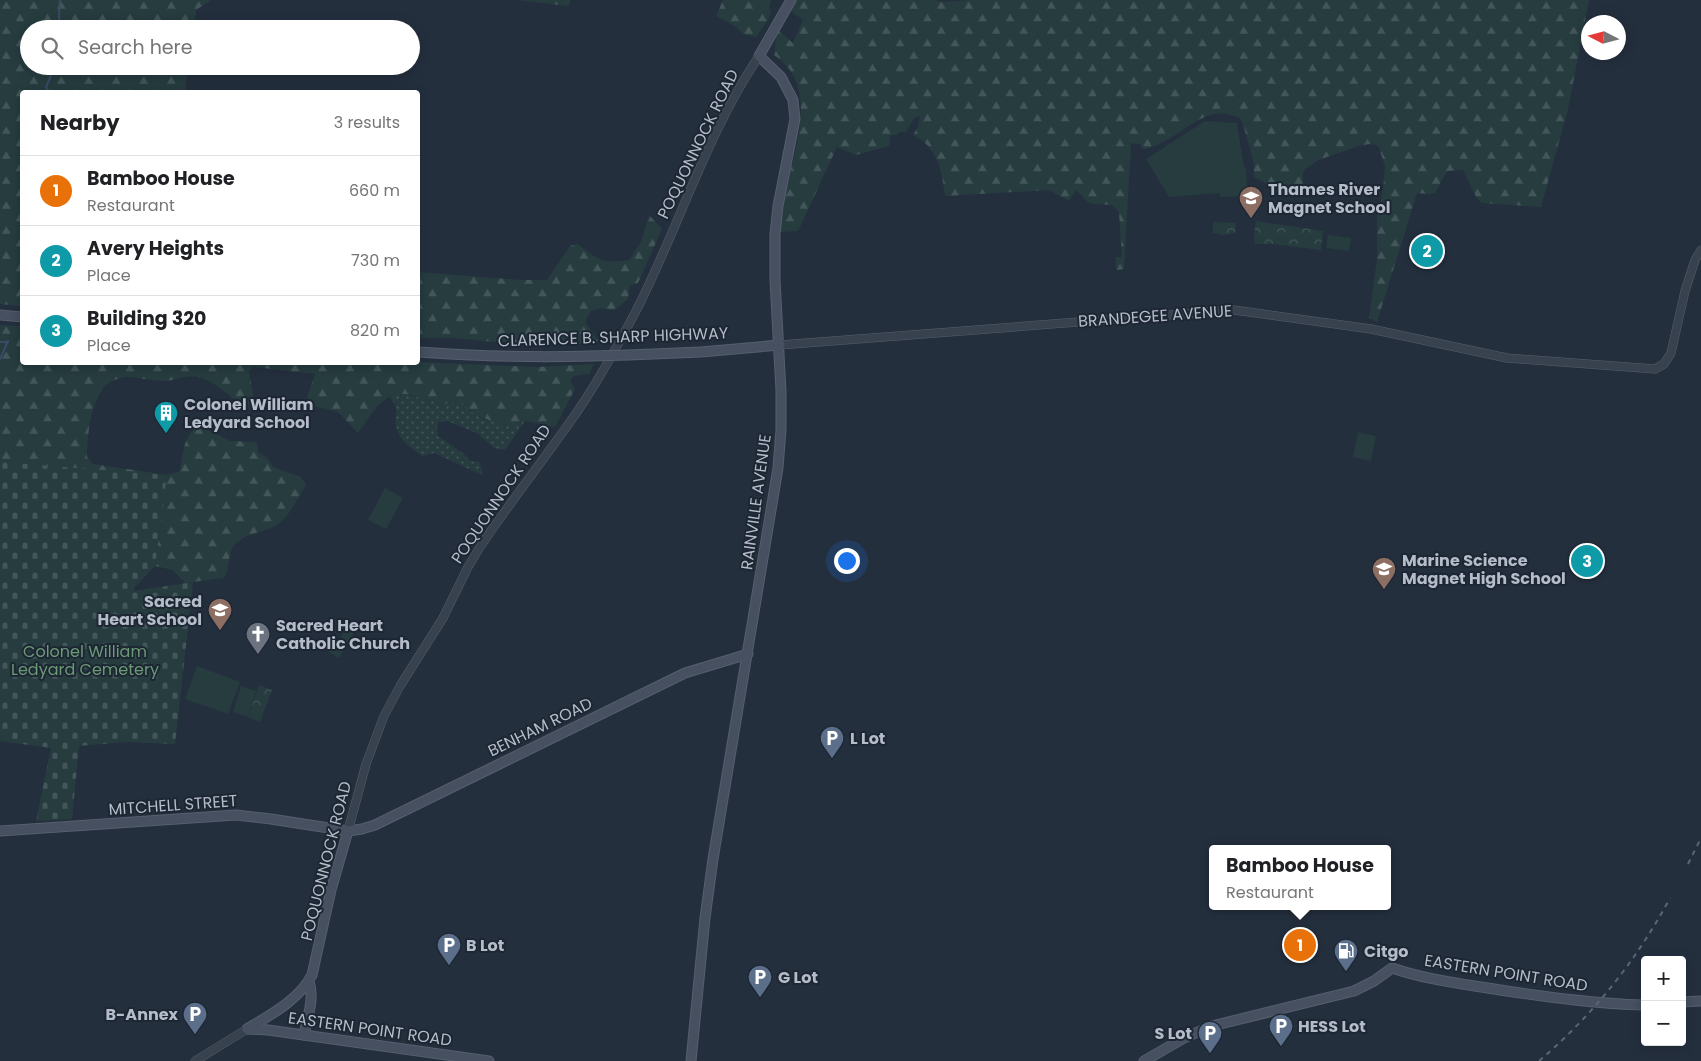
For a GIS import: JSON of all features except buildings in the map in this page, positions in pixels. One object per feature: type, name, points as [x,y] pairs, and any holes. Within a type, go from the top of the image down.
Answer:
[{"type":"main road","name":"POQUONNOCK ROAD","points":[[759,56],[791,0]]},
{"type":"main road","name":"RAINVILLE AVENUE","points":[[691,1061],[700,962],[713,859],[778,468],[781,430],[780,345],[775,280],[775,234],[778,206],[794,127],[795,112],[793,100],[781,77],[759,56]]},
{"type":"main road","points":[[0,316],[20,318]]},
{"type":"main road","name":"CLARENCE B. SHARP HIGHWAY","points":[[420,352],[556,357],[701,352],[780,345]]},
{"type":"main road","name":"BENHAM ROAD","points":[[348,832],[362,830],[375,825],[685,673],[748,654]]},
{"type":"main road","name":"MITCHELL STREET","points":[[0,831],[245,815],[348,832]]},
{"type":"main road","name":"POQUONNOCK ROAD","points":[[247,1029],[288,1002],[309,982],[316,965],[331,890],[348,832]]},
{"type":"main road","name":"EASTERN POINT ROAD","points":[[1144,1061],[1176,1042],[1212,1026],[1354,991],[1374,981],[1392,968],[1448,982],[1529,994],[1602,1003],[1641,1005]]},
{"type":"main road","points":[[304,1035],[311,990],[309,982]]},
{"type":"main road","points":[[1686,1002],[1701,1001]]},
{"type":"main road","name":"EASTERN POINT ROAD","points":[[247,1029],[304,1035],[489,1061]]},
{"type":"street","name":"POQUONNOCK ROAD","points":[[348,832],[366,764],[390,703],[443,618],[480,547],[577,411],[627,328],[714,136],[759,56]]},
{"type":"street","name":"BRANDEGEE AVENUE","points":[[780,345],[1234,310],[1377,330],[1507,358],[1649,369],[1660,367],[1666,362],[1671,353],[1684,291],[1695,260],[1701,250]]},
{"type":"street","points":[[195,1061],[247,1029]]},
{"type":"green space","points":[[0,0],[211,0],[196,10],[195,20],[20,20],[20,75],[187,75],[185,90],[20,90],[20,306],[0,304]]},
{"type":"green space","points":[[518,0],[571,0],[568,6]]},
{"type":"green space","points":[[723,0],[771,0],[769,8],[771,11],[768,20],[756,37],[743,34],[735,26],[716,16]]},
{"type":"green space","points":[[796,0],[935,0],[941,2],[970,0],[1589,0],[1586,15],[1581,15],[1581,42],[1568,109],[1541,207],[1482,203],[1476,197],[1463,170],[1447,171],[1435,193],[1417,193],[1377,322],[1369,318],[1377,259],[1377,214],[1383,190],[1385,166],[1379,148],[1376,145],[1369,144],[1318,160],[1305,169],[1303,173],[1303,190],[1288,196],[1280,194],[1254,177],[1254,164],[1243,124],[1240,118],[1227,114],[1205,117],[1165,141],[1148,148],[1143,149],[1140,144],[1131,143],[1124,269],[1117,270],[1115,257],[1122,257],[1119,213],[1113,206],[1088,202],[1076,190],[1069,201],[1049,190],[945,196],[940,169],[933,153],[928,146],[913,135],[918,127],[920,116],[914,118],[906,132],[890,135],[889,146],[856,155],[837,147],[799,229],[797,231],[780,232],[785,195],[801,118],[797,83],[788,68],[774,55],[779,31],[793,43],[803,20],[790,10]]},
{"type":"green space","points":[[1205,121],[1237,123],[1244,167],[1246,168],[1247,187],[1241,196],[1220,197],[1220,193],[1169,197],[1146,159]]},
{"type":"green space","points":[[649,215],[662,229],[638,283],[630,285],[628,299],[614,310],[601,308],[591,311],[585,322],[598,340],[595,344],[420,338],[420,272],[521,280],[547,280],[570,246],[578,244],[601,260],[613,261],[629,260],[641,242]]},
{"type":"green space","points":[[1256,221],[1323,231],[1321,250],[1272,244],[1255,244]]},
{"type":"green space","points":[[1213,222],[1236,223],[1235,233],[1223,235],[1213,233]]},
{"type":"green space","points":[[1328,235],[1351,238],[1349,251],[1326,248]]},
{"type":"green space","points":[[0,325],[20,326],[20,365],[420,365],[420,362],[536,367],[594,364],[589,374],[573,376],[570,381],[575,389],[555,427],[525,421],[511,426],[475,415],[464,403],[444,404],[413,396],[395,394],[377,407],[358,433],[338,412],[310,405],[307,397],[315,374],[253,367],[249,372],[253,395],[248,407],[243,407],[216,386],[198,377],[187,376],[164,381],[132,377],[114,380],[107,384],[100,392],[93,409],[89,427],[87,457],[93,464],[167,475],[180,471],[187,440],[190,434],[199,426],[230,441],[257,442],[258,452],[268,459],[273,467],[301,477],[306,485],[285,518],[275,526],[245,537],[236,543],[231,552],[227,572],[223,578],[185,583],[173,570],[155,566],[161,521],[0,573]]},
{"type":"green space","points":[[396,394],[413,396],[443,404],[464,403],[469,410],[483,419],[511,426],[525,421],[505,450],[494,448],[478,434],[448,421],[439,422],[437,427],[438,436],[464,454],[470,461],[479,462],[482,475],[434,453],[423,456],[406,444],[397,431],[396,408],[389,396]]},
{"type":"green space","points":[[1358,432],[1376,436],[1371,461],[1353,457]]},
{"type":"green space","name":"Colonel William Ledyard Cemetery","points":[[0,462],[167,475],[155,566],[135,587],[134,591],[193,582],[175,744],[126,742],[79,746],[72,819],[36,821],[51,748],[0,741]]},
{"type":"green space","points":[[385,488],[403,498],[386,529],[368,520]]},
{"type":"green space","points":[[348,624],[356,629],[339,658],[326,650],[333,639],[338,642]]},
{"type":"green space","points":[[197,666],[240,682],[228,714],[185,699]]},
{"type":"green space","points":[[259,685],[272,690],[260,722],[248,717]]},
{"type":"green space","points":[[241,686],[256,691],[248,717],[233,712]]},
{"type":"waterway","points":[[59,20],[60,0]]},
{"type":"waterway","points":[[48,90],[46,87],[51,75]]},
{"type":"waterway","points":[[0,359],[8,341]]},
{"type":"waterway","points":[[0,342],[8,342]]},
{"type":"railway","points":[[1688,864],[1701,838]]},
{"type":"railway","points":[[1539,1061],[1577,1025],[1612,986],[1643,943],[1670,898]]},
{"type":"place","name":"Thames River Magnet School","points":[[1251,219]]},
{"type":"place","name":"Avery Heights","points":[[1427,251]]},
{"type":"place","name":"Colonel William Ledyard School","points":[[166,434]]},
{"type":"place","name":"Building 320","points":[[1587,561]]},
{"type":"place","name":"Marine Science Magnet High School","points":[[1384,590]]},
{"type":"place","name":"Sacred Heart School","points":[[220,631]]},
{"type":"place","name":"Sacred Heart Catholic Church","points":[[258,655]]},
{"type":"place","name":"L Lot","points":[[832,759]]},
{"type":"place","name":"Bamboo House","points":[[1300,945]]},
{"type":"place","name":"B Lot","points":[[449,966]]},
{"type":"place","name":"Citgo","points":[[1346,972]]},
{"type":"place","name":"G Lot","points":[[760,998]]},
{"type":"place","name":"B-Annex","points":[[195,1035]]},
{"type":"place","name":"HESS Lot","points":[[1281,1047]]},
{"type":"place","name":"S Lot","points":[[1210,1054]]}]
